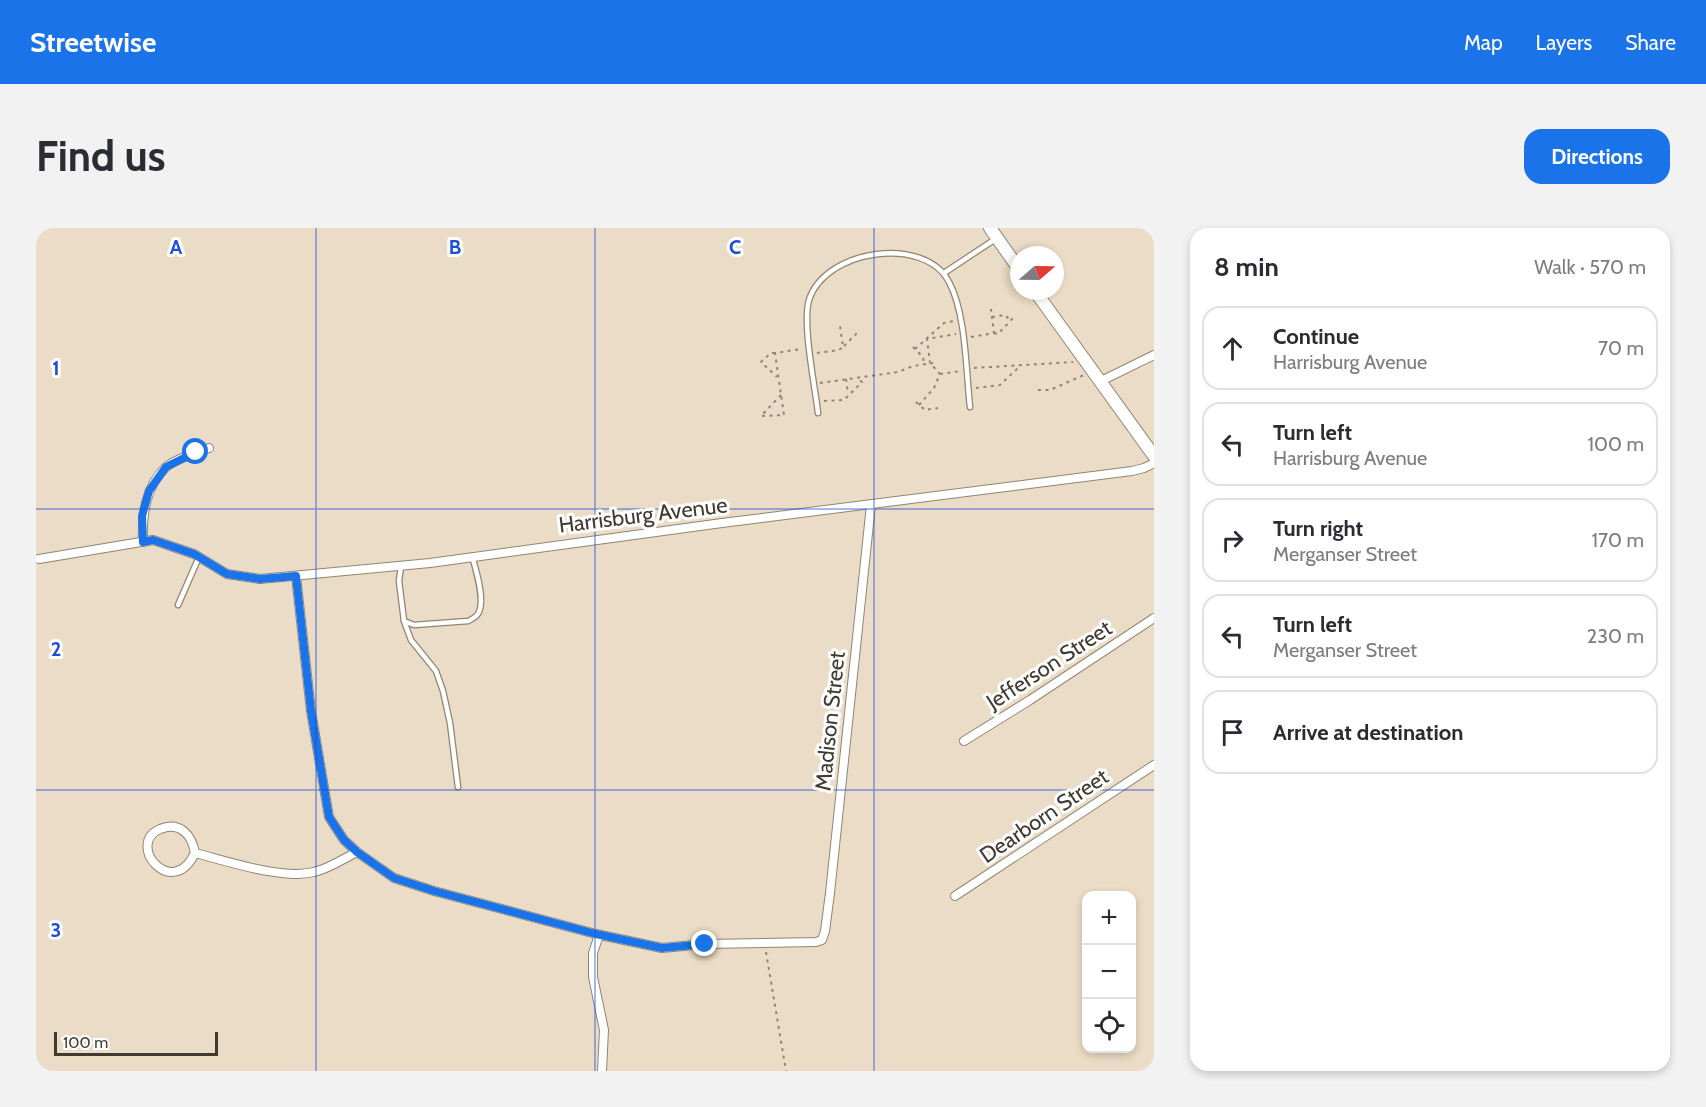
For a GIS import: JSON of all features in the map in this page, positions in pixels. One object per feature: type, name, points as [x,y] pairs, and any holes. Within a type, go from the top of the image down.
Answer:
[{"type":"street","points":[[993,233],[1010,257]]},
{"type":"street","points":[[1041,300],[1154,456]]},
{"type":"street","points":[[1101,381],[1154,355]]},
{"type":"street","points":[[143,542],[142,516],[149,491],[166,467],[209,448]]},
{"type":"street","name":"Harrisburg Avenue","points":[[39,559],[153,540],[199,557],[227,574],[260,579],[296,576],[401,566],[1106,475],[1144,468],[1154,463]]},
{"type":"street","name":"Madison Street","points":[[764,943],[816,942],[822,940],[825,931],[871,505]]},
{"type":"street","points":[[296,576],[311,711],[329,817],[344,840],[357,852],[394,878],[434,891],[662,948],[705,944],[764,943]]},
{"type":"street","name":"Jefferson Street","points":[[964,741],[1154,618]]},
{"type":"street","name":"Dearborn Street","points":[[955,897],[1154,765]]},
{"type":"street","points":[[165,827],[178,827],[188,833],[195,853],[182,870],[172,872],[160,869],[151,861],[147,849],[156,831],[165,827]]},
{"type":"street","points":[[195,853],[252,868],[287,873],[314,872],[357,852]]},
{"type":"street","points":[[600,934],[593,953],[593,977],[604,1030],[602,1071]]},
{"type":"lane","points":[[944,273],[993,233]]},
{"type":"lane","points":[[818,413],[807,310],[813,289],[820,279],[840,264],[863,256],[891,254],[927,261],[944,273],[952,287],[960,320],[970,407]]},
{"type":"lane","points":[[404,621],[414,626],[468,621],[475,617],[480,610],[479,583],[472,556]]},
{"type":"lane","points":[[178,605],[199,557]]},
{"type":"lane","points":[[401,566],[399,581],[404,621],[411,640],[436,670],[453,742],[458,787]]},
{"type":"path","points":[[991,309],[994,333]]},
{"type":"path","points":[[992,317],[1005,315],[1011,321]]},
{"type":"path","points":[[927,339],[998,334],[1014,317]]},
{"type":"path","points":[[924,364],[923,357],[914,348],[944,323],[960,320]]},
{"type":"path","points":[[840,326],[843,347]]},
{"type":"path","points":[[778,378],[761,362],[771,353],[838,350],[859,331]]},
{"type":"path","points":[[927,339],[932,363],[940,374]]},
{"type":"path","points":[[775,353],[778,378],[781,395],[784,416],[760,416],[781,395]]},
{"type":"path","points":[[940,374],[1017,365],[1075,362]]},
{"type":"path","points":[[814,384],[898,372],[932,363]]},
{"type":"path","points":[[968,388],[1000,385],[1018,368],[1017,365]]},
{"type":"path","points":[[1038,390],[1050,390],[1084,375],[1080,369]]},
{"type":"path","points":[[919,405],[934,388],[940,374]]},
{"type":"path","points":[[817,402],[844,400],[861,382],[857,378]]},
{"type":"path","points":[[846,379],[849,395]]},
{"type":"path","points":[[916,402],[924,410],[938,408]]},
{"type":"path","points":[[764,943],[786,1071]]},
{"type":"route","points":[[196,452],[166,467],[149,491],[142,516],[143,542],[153,540],[194,554],[227,574],[260,579],[296,576],[311,711],[329,817],[344,840],[394,878],[434,891],[596,934],[662,948],[705,944]]}]
